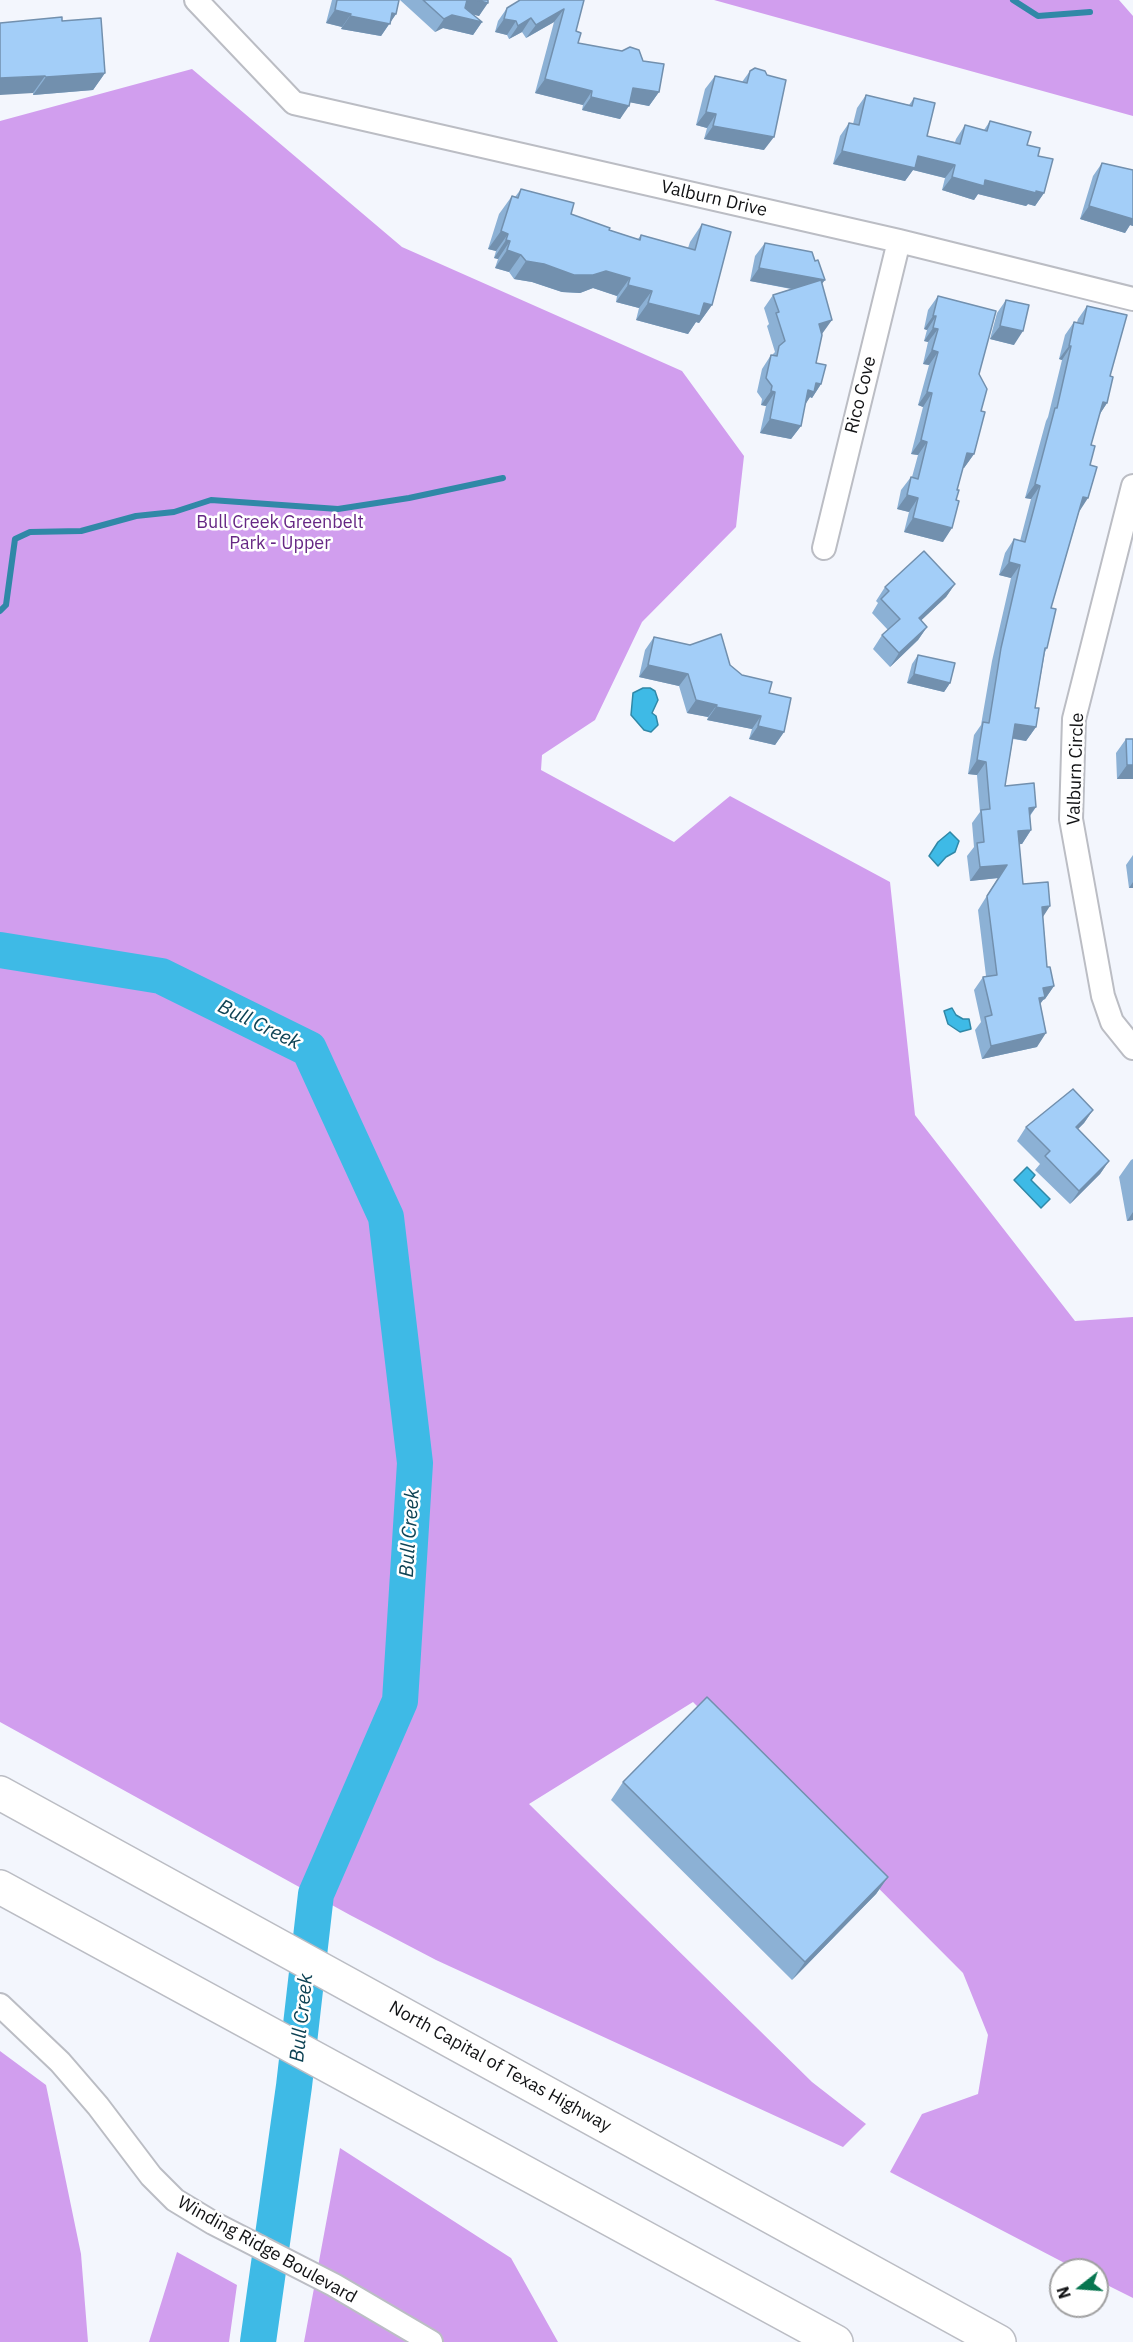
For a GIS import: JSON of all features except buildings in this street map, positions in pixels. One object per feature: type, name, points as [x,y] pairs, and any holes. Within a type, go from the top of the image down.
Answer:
[{"type":"highway","name":"North Capital of Texas Highway","points":[[0,1793],[999,2342]]},
{"type":"highway","points":[[0,1887],[836,2342]]},
{"type":"street","name":"Valburn Drive","points":[[196,0],[294,103],[899,241],[1133,299]]},
{"type":"street","name":"Rico Cove","points":[[824,548],[899,241]]},
{"type":"street","name":"Valburn Circle","points":[[1133,486],[1074,719],[1071,819],[1103,996],[1112,1022],[1133,1048]]},
{"type":"street","name":"Winding Ridge Boulevard","points":[[0,2005],[60,2062],[98,2106],[151,2176],[175,2200],[213,2223],[334,2286],[431,2342]]},
{"type":"green space","points":[[714,0],[1119,0],[1133,16],[1133,116]]},
{"type":"green space","name":"Bull Creek Greenbelt Park - Upper","points":[[192,69],[402,247],[682,371],[744,456],[736,527],[642,622],[595,720],[542,755],[541,770],[674,842],[730,796],[890,882],[915,1115],[1075,1321],[1133,1317],[1133,2298],[1109,2286],[1109,2258],[1055,2258],[890,2172],[922,2114],[978,2094],[988,2035],[963,1973],[693,1702],[529,1804],[812,2082],[866,2124],[843,2147],[436,1960],[0,1722],[0,121]]},
{"type":"green space","points":[[0,2051],[46,2085],[81,2254],[88,2342],[0,2342]]},
{"type":"green space","points":[[340,2148],[511,2258],[558,2342],[304,2342]]},
{"type":"green space","points":[[177,2252],[237,2285],[229,2342],[149,2342]]},
{"type":"water","points":[[643,688],[655,691],[658,700],[652,713],[656,716],[658,725],[651,732],[644,730],[631,715],[633,693]]},
{"type":"water","points":[[950,832],[959,841],[955,852],[946,857],[938,866],[929,856],[938,842]]},
{"type":"water","points":[[952,1008],[956,1015],[969,1019],[971,1029],[960,1032],[948,1024],[944,1011]]},
{"type":"water","points":[[1027,1167],[1035,1175],[1031,1180],[1050,1199],[1041,1208],[1014,1180]]},
{"type":"waterway","points":[[1013,0],[1038,16],[1090,12]]},
{"type":"waterway","points":[[0,611],[6,605],[15,539],[30,532],[81,531],[136,516],[174,512],[211,500],[338,509],[409,498],[503,478]]},
{"type":"waterway","name":"Bull Creek","points":[[0,950],[161,976],[309,1049],[386,1217],[415,1463],[400,1701],[316,1894],[294,2086],[258,2342]]}]
